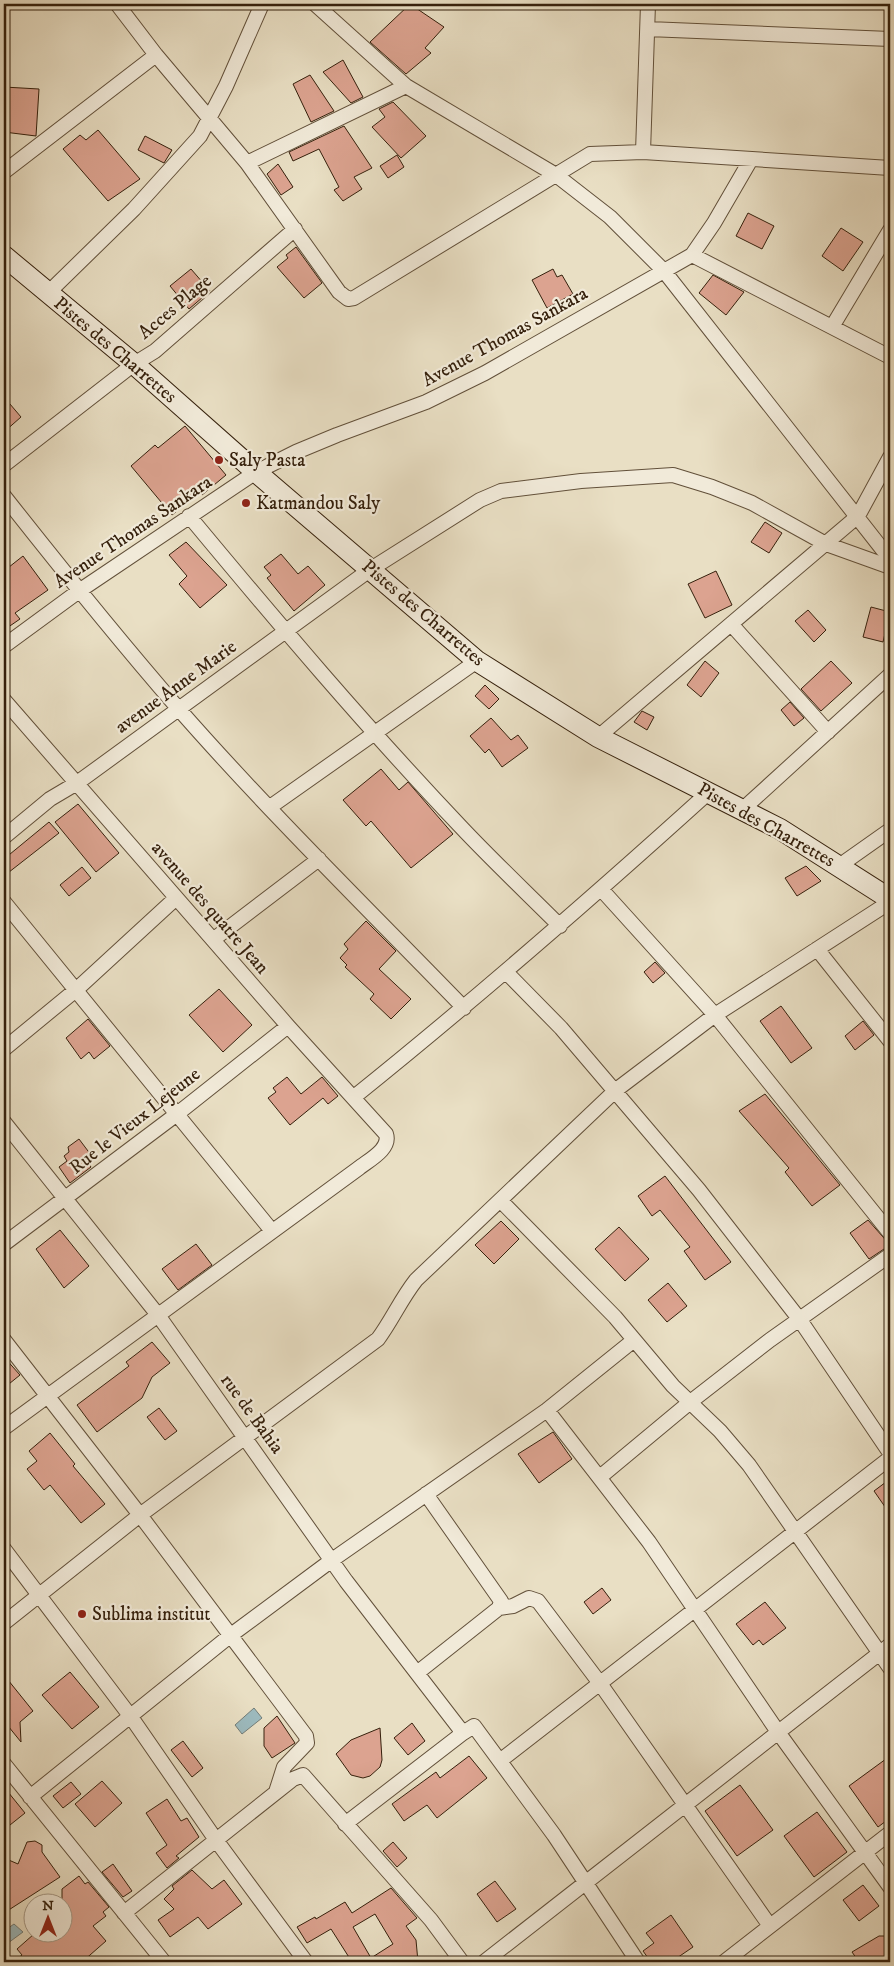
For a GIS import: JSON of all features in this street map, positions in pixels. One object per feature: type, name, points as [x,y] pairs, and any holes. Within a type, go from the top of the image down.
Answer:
[{"type":"main road","name":"Pistes des Charrettes","points":[[5,259],[134,364],[256,472],[477,661],[598,736],[780,828],[890,900]]},
{"type":"street","points":[[117,4],[156,55],[247,163],[339,292],[348,299],[430,252],[590,154],[643,152],[887,171]]},
{"type":"street","points":[[48,293],[134,209],[200,136],[262,4]]},
{"type":"street","points":[[315,4],[406,86],[556,175],[610,218],[664,271],[890,559]]},
{"type":"street","points":[[643,152],[648,4]]},
{"type":"street","points":[[648,29],[890,39]]},
{"type":"street","points":[[4,172],[156,55]]},
{"type":"street","points":[[247,163],[406,86]]},
{"type":"street","points":[[750,161],[714,223],[692,255],[890,357]]},
{"type":"street","name":"Acces Plage","points":[[4,465],[176,333],[295,229]]},
{"type":"street","points":[[832,327],[890,230]]},
{"type":"street","name":"Avenue Thomas Sankara","points":[[4,646],[79,591],[256,472],[296,452],[426,402],[485,374],[692,255]]},
{"type":"street","points":[[598,736],[858,516],[890,457]]},
{"type":"street","name":"avenue Anne Marie","points":[[4,837],[50,799],[77,783],[371,569],[480,500],[501,491],[581,481],[673,475],[720,490],[752,503],[826,544],[890,567]]},
{"type":"street","points":[[4,496],[79,591],[178,708],[319,859],[464,1008]]},
{"type":"street","points":[[189,516],[374,733],[462,828],[560,926]]},
{"type":"street","points":[[731,624],[828,732]]},
{"type":"street","points":[[270,807],[477,661]]},
{"type":"street","points":[[743,809],[890,675]]},
{"type":"street","name":"avenue des quatre Jean","points":[[4,700],[288,1026],[386,1134],[388,1140],[385,1147],[272,1231]]},
{"type":"street","points":[[354,1097],[464,1008],[560,926],[709,792]]},
{"type":"street","points":[[839,866],[890,830]]},
{"type":"street","points":[[214,939],[319,859]]},
{"type":"street","points":[[601,889],[715,1015],[890,1233]]},
{"type":"street","points":[[4,1049],[77,989],[176,898]]},
{"type":"street","points":[[4,1623],[140,1515],[378,1339],[392,1321],[406,1292],[416,1280],[616,1090],[715,1015],[890,900]]},
{"type":"street","points":[[4,902],[77,989],[272,1231],[4,1428]]},
{"type":"street","points":[[817,949],[890,1041]]},
{"type":"street","points":[[506,972],[561,1028],[616,1090],[699,1190],[800,1320],[890,1453]]},
{"type":"street","name":"Rue le Vieux Lejeune","points":[[4,1244],[177,1114],[288,1026]]},
{"type":"street","name":"rue de Bahia","points":[[4,1122],[158,1315],[332,1560],[463,1733]]},
{"type":"street","points":[[501,1201],[601,1302],[689,1403],[720,1431],[749,1465],[794,1532],[885,1649],[890,1668]]},
{"type":"street","points":[[600,1478],[689,1403],[770,1340],[890,1255]]},
{"type":"street","points":[[4,1340],[140,1515],[307,1738],[305,1746],[284,1767],[276,1792]]},
{"type":"street","points":[[30,1798],[231,1635],[332,1560],[547,1410],[634,1340]]},
{"type":"street","points":[[547,1410],[600,1478],[695,1607],[778,1732],[890,1887]]},
{"type":"street","points":[[501,1760],[695,1607],[890,1458]]},
{"type":"street","points":[[426,1494],[499,1595],[501,1601],[499,1608]]},
{"type":"street","points":[[4,1549],[131,1717],[216,1840],[306,1962]]},
{"type":"street","points":[[417,1673],[499,1608],[513,1606],[529,1598],[536,1599],[600,1682],[770,1926]]},
{"type":"street","points":[[484,1962],[885,1649]]},
{"type":"street","points":[[345,1824],[474,1726],[501,1760],[587,1882],[638,1962]]},
{"type":"street","points":[[4,1764],[164,1962]]},
{"type":"street","points":[[124,1913],[296,1776],[303,1775],[432,1920],[462,1962]]},
{"type":"street","points":[[724,1962],[890,1833]]},
{"type":"water","points":[[254,1708],[262,1718],[242,1734],[235,1725]]},
{"type":"water","points":[[14,1924],[22,1933],[4,1946],[4,1931]]},
{"type":"building","points":[[410,4],[444,27],[425,48],[431,53],[406,74],[370,42]]},
{"type":"building","points":[[343,60],[363,97],[351,103],[323,72]]},
{"type":"building","points":[[310,75],[334,111],[311,122],[293,84]]},
{"type":"building","points":[[4,87],[39,89],[36,136],[4,132]]},
{"type":"building","points":[[393,102],[426,136],[401,158],[372,127],[385,117],[379,109]]},
{"type":"building","points":[[344,126],[372,168],[354,177],[362,189],[343,201],[334,190],[339,187],[319,149],[293,161],[289,152]]},
{"type":"building","points":[[98,130],[140,179],[108,201],[63,149],[80,135],[86,140]]},
{"type":"building","points":[[145,136],[172,150],[164,163],[138,150]]},
{"type":"building","points":[[397,155],[404,167],[388,178],[380,166]]},
{"type":"building","points":[[278,164],[293,187],[281,195],[267,174]]},
{"type":"building","points":[[748,213],[774,226],[762,249],[736,236]]},
{"type":"building","points":[[841,228],[863,242],[843,271],[822,256]]},
{"type":"building","points":[[296,247],[322,283],[304,298],[277,267],[288,258],[286,255]]},
{"type":"building","points":[[191,269],[210,291],[189,309],[170,286]]},
{"type":"building","points":[[553,269],[557,277],[562,275],[573,294],[547,308],[532,280]]},
{"type":"building","points":[[713,275],[744,292],[726,315],[699,293]]},
{"type":"building","points":[[4,397],[21,417],[4,432]]},
{"type":"building","points":[[185,426],[226,475],[202,495],[200,492],[172,515],[131,466],[155,445],[158,448]]},
{"type":"building","points":[[765,522],[782,533],[769,553],[751,542]]},
{"type":"building","points":[[186,542],[227,585],[200,608],[179,584],[187,576],[169,555]]},
{"type":"building","points":[[281,554],[298,574],[308,566],[325,585],[294,611],[267,578],[271,575],[264,567]]},
{"type":"building","points":[[23,556],[48,590],[15,613],[20,619],[4,630],[4,571]]},
{"type":"building","points":[[716,571],[732,605],[705,618],[688,584]]},
{"type":"building","points":[[871,607],[890,612],[883,642],[863,637]]},
{"type":"building","points":[[808,610],[826,630],[814,642],[795,621]]},
{"type":"building","points":[[705,661],[719,673],[701,697],[687,685]]},
{"type":"building","points":[[831,661],[852,683],[821,711],[801,689]]},
{"type":"building","points":[[485,685],[499,699],[489,709],[475,696]]},
{"type":"building","points":[[790,702],[804,718],[794,726],[781,710]]},
{"type":"building","points":[[642,711],[654,717],[647,730],[634,722]]},
{"type":"building","points":[[491,718],[511,740],[518,735],[528,748],[502,767],[489,749],[485,753],[470,736]]},
{"type":"building","points":[[381,769],[399,790],[408,782],[453,834],[411,868],[371,821],[366,826],[343,800]]},
{"type":"building","points":[[78,804],[119,853],[96,872],[55,822]]},
{"type":"building","points":[[49,822],[59,833],[4,876],[4,859]]},
{"type":"building","points":[[806,866],[821,881],[797,896],[785,878]]},
{"type":"building","points":[[82,867],[91,878],[69,896],[60,885]]},
{"type":"building","points":[[366,921],[396,951],[379,969],[411,999],[391,1019],[370,999],[374,994],[345,967],[347,965],[340,958],[348,949],[344,944]]},
{"type":"building","points":[[655,962],[665,973],[653,983],[644,972]]},
{"type":"building","points":[[219,989],[252,1025],[223,1052],[189,1015]]},
{"type":"building","points":[[781,1006],[812,1048],[791,1063],[760,1021]]},
{"type":"building","points":[[88,1019],[110,1046],[94,1059],[89,1052],[81,1059],[66,1038]]},
{"type":"building","points":[[863,1021],[874,1035],[855,1050],[845,1036]]},
{"type":"building","points":[[287,1077],[301,1094],[322,1077],[338,1096],[328,1104],[323,1098],[290,1125],[268,1098],[276,1092],[273,1088]]},
{"type":"building","points":[[765,1094],[840,1185],[812,1206],[785,1172],[789,1168],[739,1111]]},
{"type":"building","points":[[79,1139],[91,1155],[85,1159],[91,1167],[70,1183],[59,1167],[67,1161],[64,1156],[69,1152],[68,1147]]},
{"type":"building","points":[[665,1176],[731,1262],[705,1280],[684,1251],[690,1247],[660,1210],[652,1216],[638,1196]]},
{"type":"building","points":[[868,1220],[890,1245],[869,1259],[850,1233]]},
{"type":"building","points":[[501,1221],[519,1239],[494,1264],[475,1245]]},
{"type":"building","points":[[619,1227],[649,1259],[625,1281],[595,1249]]},
{"type":"building","points":[[60,1230],[89,1266],[64,1288],[36,1249]]},
{"type":"building","points":[[196,1244],[212,1265],[178,1290],[162,1269]]},
{"type":"building","points":[[668,1283],[687,1306],[667,1322],[648,1300]]},
{"type":"building","points":[[152,1342],[170,1363],[152,1377],[142,1398],[97,1432],[77,1405],[129,1366],[126,1362]]},
{"type":"building","points":[[4,1357],[20,1375],[4,1388]]},
{"type":"building","points":[[159,1408],[177,1431],[165,1440],[147,1417]]},
{"type":"building","points":[[553,1432],[572,1459],[539,1483],[518,1454]]},
{"type":"building","points":[[50,1433],[75,1464],[73,1466],[105,1504],[81,1523],[50,1485],[44,1490],[27,1469],[37,1461],[29,1451]]},
{"type":"building","points":[[890,1479],[890,1514],[874,1491]]},
{"type":"building","points":[[602,1588],[611,1600],[593,1614],[584,1602]]},
{"type":"building","points":[[765,1602],[786,1628],[763,1645],[759,1640],[753,1645],[736,1624]]},
{"type":"building","points":[[70,1672],[99,1707],[72,1729],[42,1695]]},
{"type":"building","points":[[4,1675],[33,1711],[20,1722],[21,1742],[4,1721]]},
{"type":"building","points":[[277,1716],[295,1743],[272,1758],[264,1746],[264,1728]]},
{"type":"building","points":[[412,1723],[425,1741],[408,1755],[394,1738]]},
{"type":"building","points":[[380,1728],[382,1760],[380,1767],[370,1776],[363,1778],[351,1775],[336,1754],[351,1740]]},
{"type":"building","points":[[183,1741],[203,1768],[192,1777],[171,1750]]},
{"type":"building","points":[[469,1756],[487,1778],[437,1818],[427,1805],[404,1821],[392,1804],[436,1772],[440,1778]]},
{"type":"building","points":[[890,1756],[890,1818],[878,1827],[849,1786]]},
{"type":"building","points":[[102,1781],[122,1803],[95,1827],[75,1804]]},
{"type":"building","points":[[71,1782],[81,1794],[63,1808],[53,1796]]},
{"type":"building","points":[[740,1785],[773,1830],[737,1856],[705,1811]]},
{"type":"building","points":[[4,1787],[25,1813],[10,1825],[4,1817]]},
{"type":"building","points":[[167,1799],[181,1821],[187,1818],[199,1837],[176,1856],[179,1858],[167,1868],[156,1853],[167,1845],[146,1813]]},
{"type":"building","points":[[817,1812],[847,1852],[814,1877],[784,1836]]},
{"type":"building","points":[[35,1841],[42,1845],[42,1852],[60,1877],[34,1894],[22,1894],[22,1901],[4,1913],[4,1858],[18,1864],[27,1842]]},
{"type":"building","points":[[393,1842],[407,1858],[397,1867],[383,1851]]},
{"type":"building","points":[[113,1864],[132,1891],[123,1897],[102,1872]]},
{"type":"building","points":[[192,1870],[212,1889],[224,1880],[242,1904],[208,1929],[198,1917],[170,1937],[158,1920],[174,1909],[164,1899],[174,1889],[172,1886]]},
{"type":"building","points":[[79,1876],[85,1884],[88,1882],[109,1907],[103,1912],[106,1916],[93,1926],[106,1941],[82,1962],[13,1962],[22,1955],[17,1949],[23,1944],[72,1944],[72,1894],[62,1894],[62,1889]]},
{"type":"building","points":[[495,1881],[516,1909],[497,1922],[477,1894]]},
{"type":"building","points":[[863,1885],[879,1906],[859,1921],[843,1900]]},
{"type":"building","points":[[391,1888],[417,1918],[406,1926],[416,1940],[418,1962],[352,1962],[331,1929],[307,1943],[297,1927],[315,1917],[316,1919],[345,1902],[352,1913]],"holes":[[[375,1914],[393,1944],[371,1958],[353,1927]]]},
{"type":"building","points":[[671,1915],[693,1947],[671,1962],[651,1962],[643,1951],[654,1943],[646,1933]]},
{"type":"building","points":[[879,1936],[885,1936],[890,1945],[890,1962],[859,1962],[852,1952]]},
{"type":"place","name":"Saly Pasta","points":[[219,460]]},
{"type":"place","name":"Katmandou Saly","points":[[246,503]]},
{"type":"place","name":"Sublima institut","points":[[82,1614]]}]
